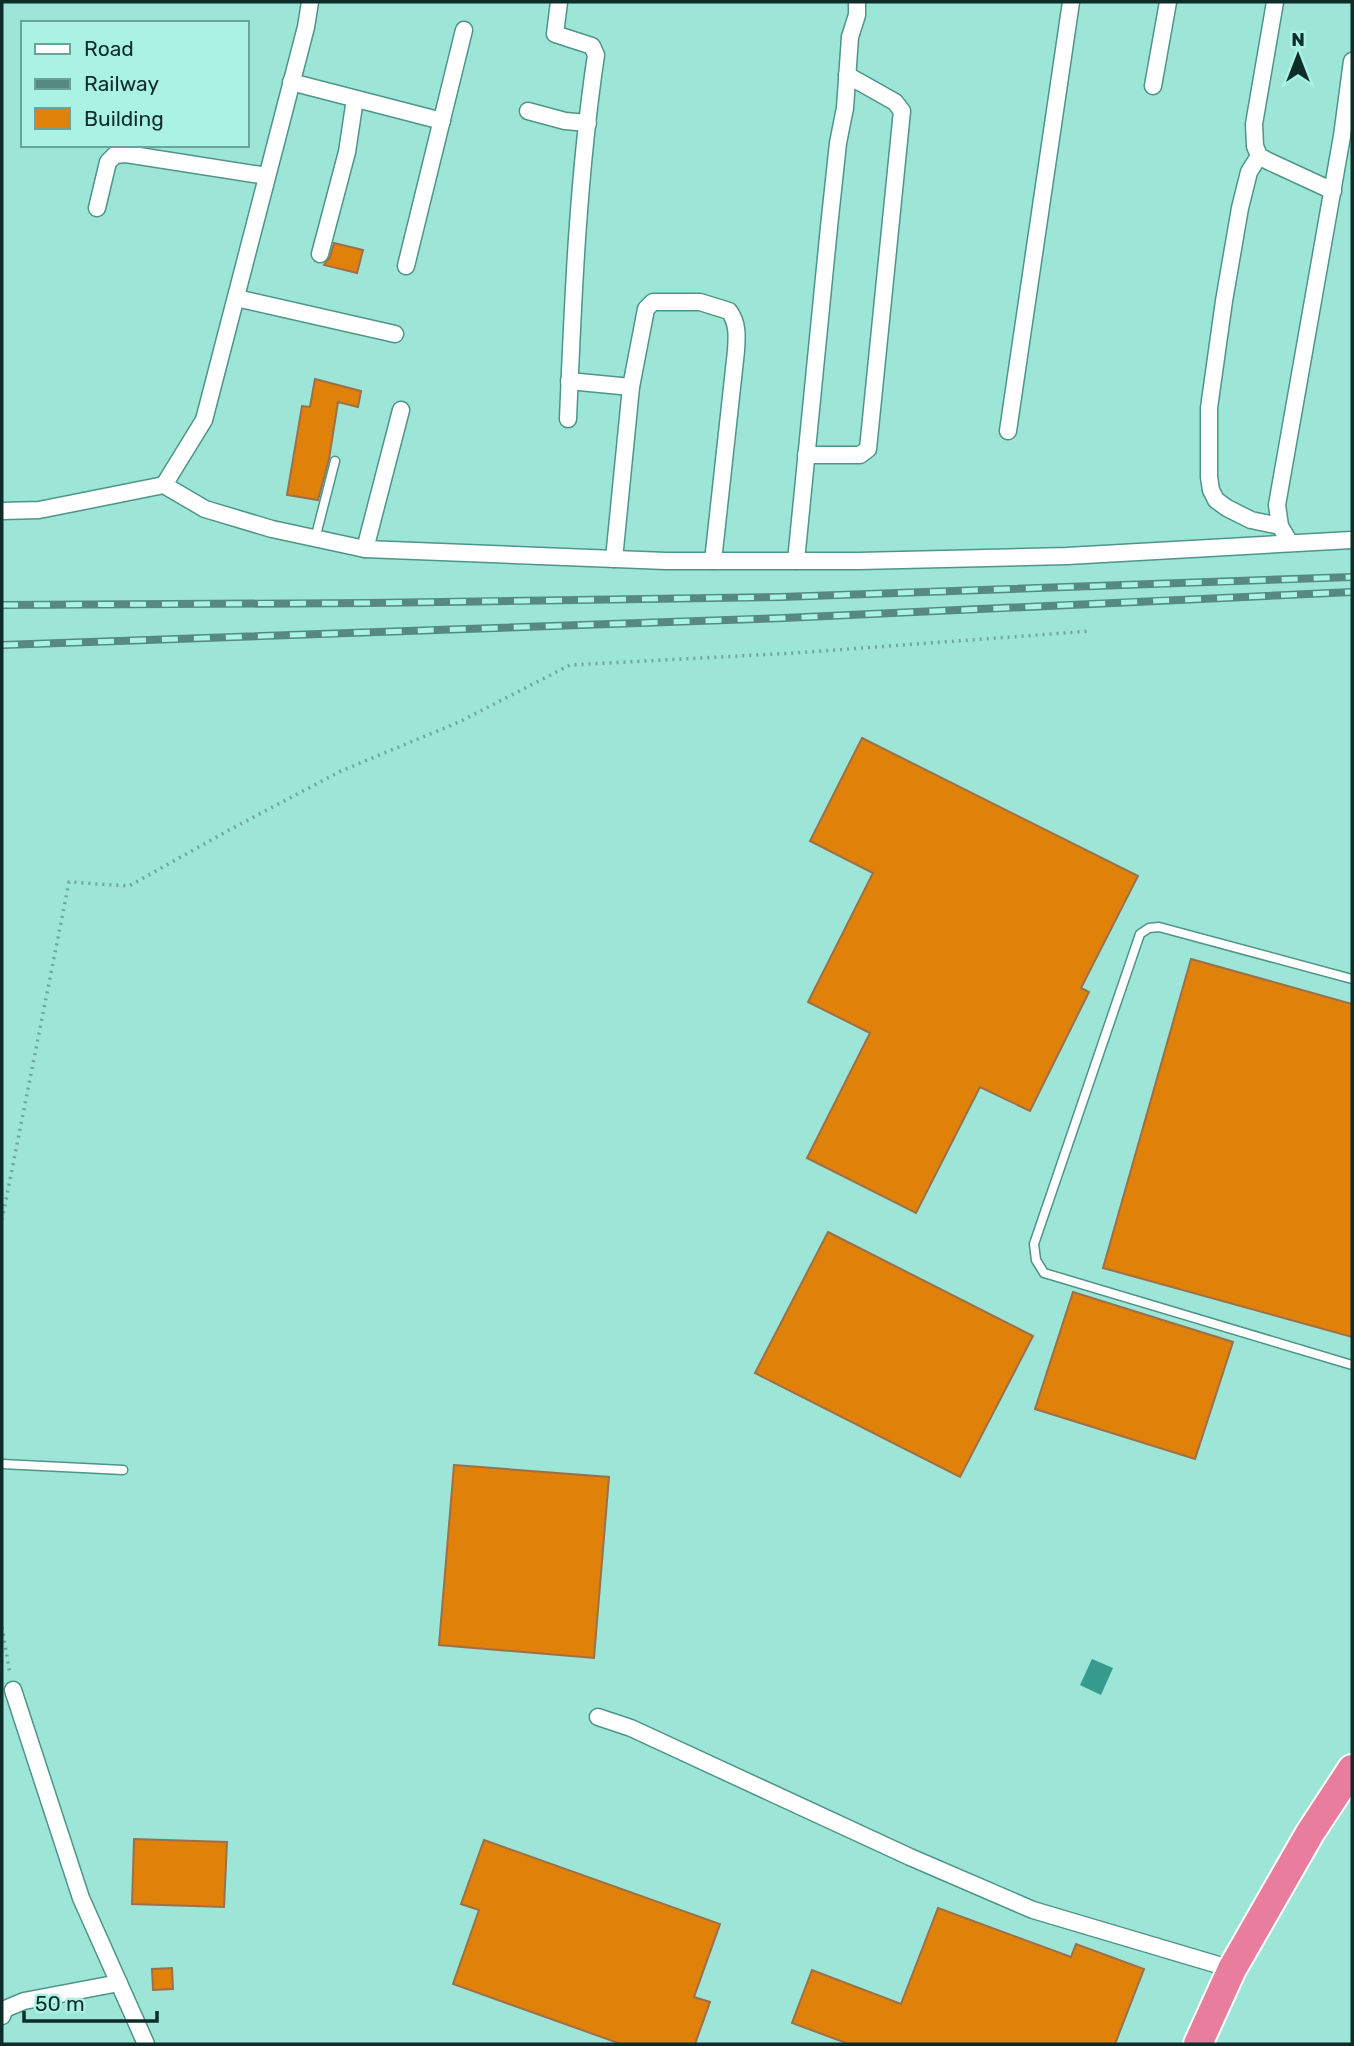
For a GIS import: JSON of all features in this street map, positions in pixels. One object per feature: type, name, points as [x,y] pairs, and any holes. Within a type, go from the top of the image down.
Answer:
[{"type":"highway","points":[[1198,2044],[1231,1969],[1310,1833],[1352,1769]]},
{"type":"street","points":[[164,485],[204,420],[310,2]]},
{"type":"street","points":[[559,2],[555,34],[592,46],[596,55],[588,122],[568,419]]},
{"type":"street","points":[[796,561],[838,143],[845,108],[850,37],[857,15],[857,2]]},
{"type":"street","points":[[1009,431],[1071,2]]},
{"type":"street","points":[[1153,86],[1168,2]]},
{"type":"street","points":[[1275,2],[1254,124],[1255,146],[1259,156],[1333,191]]},
{"type":"street","points":[[406,266],[464,30]]},
{"type":"street","points":[[1290,543],[1280,526],[1277,505],[1333,191],[1352,61]]},
{"type":"street","points":[[806,455],[860,456],[868,449],[902,111],[895,102],[847,75]]},
{"type":"street","points":[[291,82],[442,121]]},
{"type":"street","points":[[320,254],[346,152],[355,99]]},
{"type":"street","points":[[527,111],[565,121],[588,122]]},
{"type":"street","points":[[97,208],[108,162],[114,155],[150,151],[267,176]]},
{"type":"street","points":[[1259,156],[1249,172],[1240,208],[1224,301],[1209,408],[1209,477],[1216,500],[1227,508],[1251,520],[1280,526]]},
{"type":"street","points":[[236,298],[395,334]]},
{"type":"street","points":[[614,559],[631,387],[646,309],[653,302],[700,302],[729,311],[735,321],[736,351],[712,561]]},
{"type":"street","points":[[569,381],[631,387]]},
{"type":"street","points":[[365,549],[401,410]]},
{"type":"street","points":[[2,511],[39,510],[164,485],[205,509],[272,529],[365,549],[614,559],[859,561],[1067,556],[1352,540]]},
{"type":"street","points":[[13,1690],[81,1898],[146,2044]]},
{"type":"street","points":[[598,1717],[631,1728],[910,1857],[1033,1910],[1231,1969]]},
{"type":"street","points":[[2,2016],[5,2009],[24,2001],[119,1983]]},
{"type":"lane","points":[[315,539],[335,461]]},
{"type":"lane","points":[[1352,979],[1159,927],[1149,928],[1140,934],[1034,1244],[1036,1261],[1044,1273],[1352,1365]]},
{"type":"lane","points":[[2,1464],[123,1470]]},
{"type":"path","points":[[2,1220],[69,882],[129,886],[341,771],[459,722],[570,665],[808,652],[1091,631]]},
{"type":"path","points":[[2,1627],[13,1690]]},
{"type":"shaded area","points":[[1092,1659],[1113,1668],[1101,1695],[1080,1685]]},
{"type":"building","points":[[334,243],[363,250],[357,273],[324,265],[330,257]]},
{"type":"building","points":[[315,379],[361,391],[358,407],[338,402],[329,459],[318,500],[287,495],[302,406],[310,407]]},
{"type":"building","points":[[862,738],[1138,876],[1081,988],[1089,992],[1030,1111],[980,1087],[916,1213],[807,1158],[870,1033],[808,1002],[873,873],[810,841]]},
{"type":"building","points":[[1191,959],[1352,1004],[1352,1337],[1103,1268]]},
{"type":"building","points":[[828,1232],[1033,1336],[960,1477],[755,1373]]},
{"type":"building","points":[[1073,1292],[1233,1342],[1195,1459],[1035,1409]]},
{"type":"building","points":[[454,1465],[609,1477],[594,1658],[439,1645]]},
{"type":"building","points":[[134,1839],[227,1842],[224,1907],[132,1904]]},
{"type":"building","points":[[484,1840],[720,1924],[694,1997],[710,2002],[695,2044],[621,2044],[453,1984],[479,1910],[461,1904]]},
{"type":"building","points":[[938,1908],[1071,1957],[1076,1944],[1144,1969],[1115,2044],[849,2044],[792,2023],[812,1970],[901,2004]]},
{"type":"building","points":[[172,1968],[173,1989],[153,1990],[152,1969]]},
{"type":"railway","points":[[2,605],[781,597],[1352,577]]},
{"type":"railway","points":[[2,645],[784,618],[1352,592]]}]
